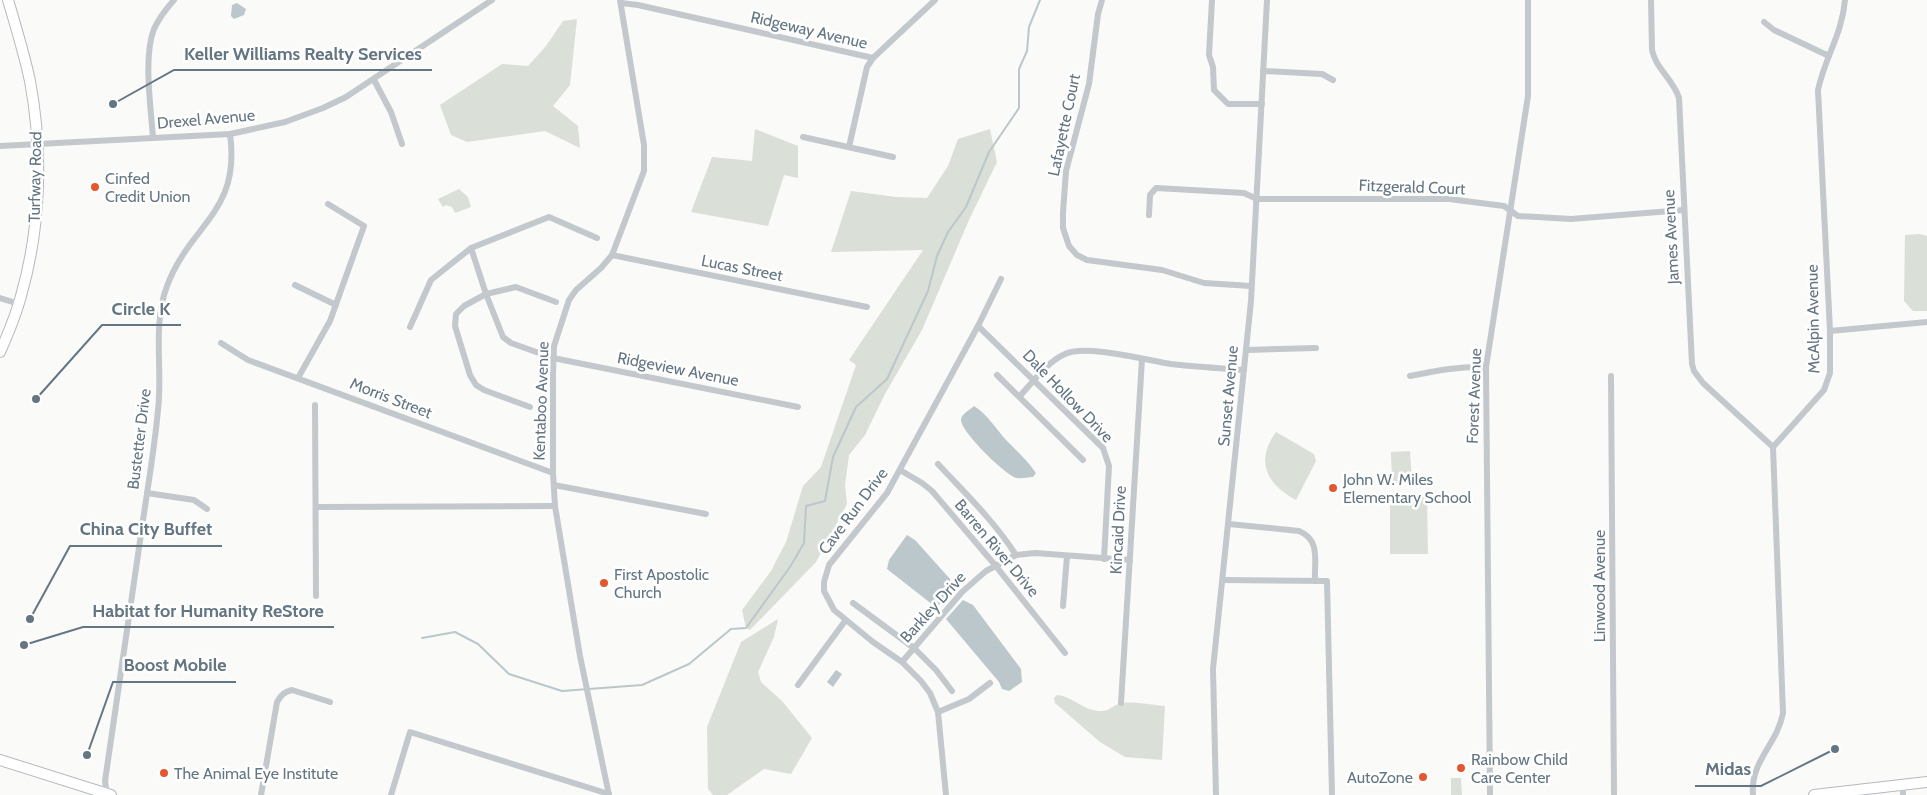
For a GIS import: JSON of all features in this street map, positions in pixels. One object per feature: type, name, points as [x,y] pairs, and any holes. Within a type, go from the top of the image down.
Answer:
[{"type":"main road","name":"Turfway Road","points":[[0,352],[19,304],[31,252],[38,174],[37,144],[30,80],[8,0]]},
{"type":"main road","points":[[0,760],[108,794]]},
{"type":"main road","points":[[1814,795],[1903,790],[1927,782]]},
{"type":"street","points":[[153,138],[149,72],[150,42],[158,20],[174,0]]},
{"type":"street","name":"Drexel Avenue","points":[[0,146],[230,134],[304,116],[346,97],[374,80],[492,0]]},
{"type":"street","points":[[849,147],[867,67],[873,58],[935,0]]},
{"type":"street","name":"Lafayette Court","points":[[1102,0],[1098,14],[1089,84],[1066,171],[1063,228],[1069,246],[1077,255],[1087,260],[1162,270],[1204,283],[1251,286]]},
{"type":"street","points":[[1212,0],[1209,55],[1213,67],[1214,90],[1228,104],[1262,104]]},
{"type":"street","name":"Sunset Avenue","points":[[1216,795],[1213,669],[1246,350],[1257,199],[1267,0]]},
{"type":"street","name":"Forest Avenue","points":[[1490,795],[1486,367],[1528,96],[1528,0]]},
{"type":"street","name":"James Avenue","points":[[1651,0],[1653,57],[1674,86],[1679,98],[1692,364],[1694,371],[1703,383],[1773,447]]},
{"type":"street","name":"McAlpin Avenue","points":[[1773,447],[1824,390],[1829,380],[1830,331],[1818,90],[1829,56],[1839,34],[1844,16],[1845,0]]},
{"type":"street","name":"Ridgeway Avenue","points":[[623,1],[873,58]]},
{"type":"street","name":"Kentaboo Avenue","points":[[609,794],[580,656],[555,506],[553,473],[553,358],[557,335],[572,294],[601,268],[612,255],[642,178],[645,155],[623,1]]},
{"type":"street","points":[[1764,22],[1774,30],[1829,56]]},
{"type":"street","points":[[1263,71],[1322,74],[1333,80]]},
{"type":"street","points":[[374,80],[390,112],[402,144]]},
{"type":"street","name":"Bustetter Drive","points":[[108,794],[105,781],[158,409],[159,317],[167,285],[180,260],[223,199],[232,169],[230,134]]},
{"type":"street","points":[[803,136],[893,157]]},
{"type":"street","name":"Fitzgerald Court","points":[[1149,215],[1150,195],[1156,188],[1244,193],[1257,199],[1436,198],[1504,206],[1518,216],[1571,219],[1683,210]]},
{"type":"street","points":[[298,378],[330,321],[364,226],[328,204]]},
{"type":"street","points":[[410,327],[431,280],[471,248],[549,217],[597,238]]},
{"type":"street","name":"Ridgeview Avenue","points":[[471,248],[503,337],[511,343],[553,358],[798,407]]},
{"type":"street","name":"Lucas Street","points":[[612,255],[867,307]]},
{"type":"street","name":"Cave Run Drive","points":[[946,795],[938,712],[932,699],[921,681],[902,662],[846,621],[830,605],[824,591],[825,576],[830,565],[879,504],[900,470],[978,326],[1001,279]]},
{"type":"street","points":[[295,285],[336,305]]},
{"type":"street","points":[[530,407],[484,390],[476,385],[470,374],[455,326],[456,314],[464,306],[486,294],[516,287],[556,302]]},
{"type":"street","points":[[0,298],[19,304]]},
{"type":"street","points":[[1830,331],[1927,322]]},
{"type":"street","name":"Dale Hollow Drive","points":[[978,326],[1098,442],[1107,456],[1109,466],[1104,559]]},
{"type":"street","name":"Morris Street","points":[[221,343],[248,360],[553,473]]},
{"type":"street","points":[[1246,350],[1316,348]]},
{"type":"street","points":[[1020,396],[1059,356],[1073,351],[1099,352],[1174,364],[1244,370]]},
{"type":"street","name":"Kincaid Drive","points":[[1121,703],[1142,359]]},
{"type":"street","points":[[1410,376],[1441,369],[1470,366],[1486,367]]},
{"type":"street","points":[[997,374],[1083,460]]},
{"type":"street","name":"Linwood Avenue","points":[[1611,376],[1614,795]]},
{"type":"street","points":[[315,405],[316,596]]},
{"type":"street","points":[[1753,795],[1752,786],[1755,770],[1776,736],[1783,713],[1773,447]]},
{"type":"street","points":[[938,464],[1008,542],[1016,555]]},
{"type":"street","name":"Barren River Drive","points":[[900,470],[932,491],[1065,653]]},
{"type":"street","points":[[554,485],[706,514]]},
{"type":"street","points":[[147,493],[194,500],[207,509]]},
{"type":"street","points":[[316,507],[555,506]]},
{"type":"street","points":[[1229,524],[1298,531],[1308,536],[1314,547],[1315,581]]},
{"type":"street","name":"Barkley Drive","points":[[902,662],[962,592],[986,571],[1016,555],[1035,553],[1130,560]]},
{"type":"street","points":[[1063,606],[1067,556]]},
{"type":"street","points":[[1223,580],[1327,581],[1332,795]]},
{"type":"street","points":[[853,603],[914,648],[936,670],[952,690]]},
{"type":"street","points":[[798,685],[846,621]]},
{"type":"street","points":[[938,712],[968,698],[990,683]]},
{"type":"street","points":[[261,795],[277,702],[280,696],[292,690],[301,691],[330,702]]},
{"type":"street","points":[[391,795],[410,732],[609,794]]},
{"type":"shaded area","points":[[237,3],[246,9],[244,15],[234,19],[231,16],[232,5]]},
{"type":"shaded area","points":[[577,19],[570,85],[553,106],[578,126],[580,148],[545,131],[467,142],[451,135],[440,105],[502,64],[528,66],[546,46],[563,21]]},
{"type":"shaded area","points":[[755,129],[798,146],[798,178],[784,175],[768,226],[691,212],[712,157],[752,161]]},
{"type":"shaded area","points":[[990,129],[997,162],[969,220],[922,330],[885,394],[865,435],[849,455],[845,485],[847,504],[816,562],[750,630],[746,628],[742,610],[771,571],[786,542],[803,486],[821,467],[856,365],[849,360],[923,250],[831,252],[851,191],[896,197],[927,198],[948,166],[958,139]]},
{"type":"shaded area","points":[[459,189],[468,197],[471,207],[455,213],[452,207],[446,205],[443,207],[438,199]]},
{"type":"shaded area","points":[[1920,234],[1927,236],[1927,311],[1913,311],[1904,301],[1905,235]]},
{"type":"shaded area","points":[[974,406],[988,418],[1030,464],[1036,473],[1033,477],[1019,478],[1011,475],[994,462],[968,434],[961,418]]},
{"type":"shaded area","points":[[1276,432],[1314,454],[1316,461],[1296,500],[1277,487],[1267,471],[1266,453]]},
{"type":"shaded area","points":[[1410,451],[1412,484],[1392,483],[1391,452]]},
{"type":"shaded area","points":[[1427,493],[1428,554],[1390,554],[1390,494]]},
{"type":"shaded area","points":[[907,535],[915,540],[950,579],[952,591],[938,606],[933,605],[887,569],[889,560]]},
{"type":"shaded area","points":[[963,600],[973,605],[1021,669],[1022,682],[1009,691],[1002,689],[999,682],[946,619]]},
{"type":"shaded area","points":[[778,619],[774,637],[758,672],[761,682],[782,701],[812,738],[791,774],[764,769],[727,795],[713,795],[708,789],[707,727],[741,642]]},
{"type":"shaded area","points":[[836,670],[842,674],[833,687],[827,682]]},
{"type":"shaded area","points":[[1057,695],[1068,698],[1089,709],[1100,711],[1126,703],[1165,706],[1162,760],[1125,757],[1100,742],[1055,703],[1054,698]]},
{"type":"shaded area","points":[[1451,778],[1461,778],[1462,795],[1451,795]]},
{"type":"waterway","points":[[422,638],[455,632],[478,644],[509,674],[562,691],[642,685],[689,664],[731,629],[746,628],[790,567],[804,543],[806,506],[825,501],[833,457],[856,407],[887,379],[928,291],[937,256],[948,232],[966,207],[989,152],[1019,108],[1019,69],[1027,51],[1029,27],[1040,0]]},
{"type":"place","name":"Keller Williams Realty Services","points":[[113,104]]},
{"type":"place","name":"Cinfed Credit Union","points":[[95,187]]},
{"type":"place","name":"Circle K","points":[[36,399]]},
{"type":"place","name":"John W. Miles Elementary School","points":[[1333,488]]},
{"type":"place","name":"First Apostolic Church","points":[[604,583]]},
{"type":"place","name":"China City Buffet","points":[[30,619]]},
{"type":"place","name":"Habitat for Humanity ReStore","points":[[24,645]]},
{"type":"place","name":"Midas","points":[[1835,749]]},
{"type":"place","name":"Boost Mobile","points":[[87,755]]},
{"type":"place","name":"Rainbow Child Care Center","points":[[1461,768]]},
{"type":"place","name":"The Animal Eye Institute","points":[[164,773]]},
{"type":"place","name":"AutoZone","points":[[1423,777]]}]
